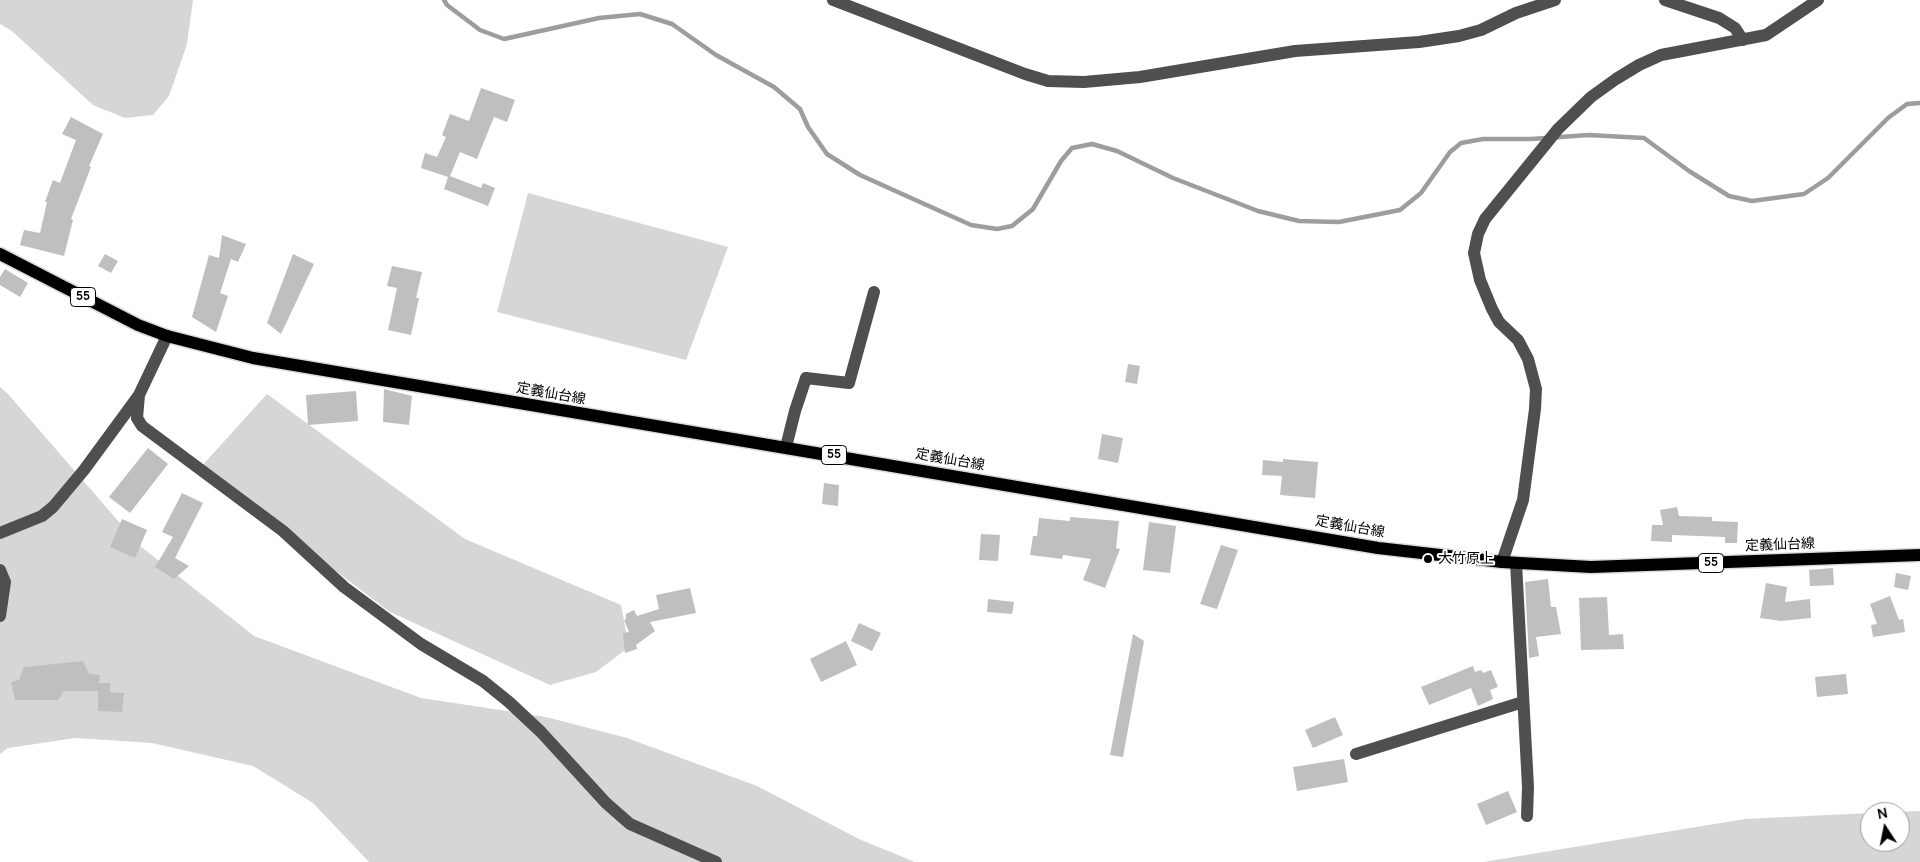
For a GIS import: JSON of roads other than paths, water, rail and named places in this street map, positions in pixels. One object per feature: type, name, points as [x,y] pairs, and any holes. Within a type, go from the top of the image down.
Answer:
[{"type":"main road","name":"定義仙台線","points":[[0,254],[138,325],[167,336],[253,358],[1378,548],[1502,562],[1591,567],[1920,555]]},
{"type":"street","points":[[833,0],[1026,74],[1048,81],[1084,82],[1140,77],[1295,51],[1419,42],[1459,36],[1481,30],[1516,14],[1555,0]]},
{"type":"street","points":[[1665,0],[1719,18],[1735,28],[1743,40]]},
{"type":"street","points":[[1502,562],[1523,500],[1536,409],[1536,388],[1534,374],[1525,352],[1518,340],[1499,322],[1485,296],[1474,253],[1478,234],[1485,219],[1558,129],[1591,97],[1638,65],[1661,56],[1743,40],[1775,30],[1818,0]]},
{"type":"street","points":[[786,447],[794,411],[806,378],[849,383],[874,292]]},
{"type":"street","points":[[0,533],[42,516],[53,507],[84,470],[138,395],[167,336]]},
{"type":"street","points":[[138,395],[137,418],[142,426],[283,532],[344,587],[421,644],[483,681],[509,702],[541,732],[606,803],[630,824],[716,862]]},
{"type":"street","points":[[1516,563],[1528,787],[1527,816]]},
{"type":"street","points":[[0,570],[5,582],[0,616]]},
{"type":"street","points":[[1356,754],[1523,702]]},
{"type":"waterway","points":[[444,0],[447,5],[480,30],[504,39],[599,18],[640,14],[672,24],[716,55],[774,87],[800,109],[808,127],[827,154],[860,175],[971,225],[997,229],[1012,226],[1033,209],[1061,161],[1072,148],[1092,144],[1117,151],[1173,178],[1258,211],[1299,221],[1339,222],[1400,210],[1421,193],[1450,152],[1461,143],[1483,139],[1531,139],[1589,135],[1644,138],[1689,171],[1729,196],[1752,201],[1804,194],[1828,178],[1888,118],[1907,104],[1920,103]]},
{"type":"place","name":"大竹原上","points":[[1428,559]]}]
